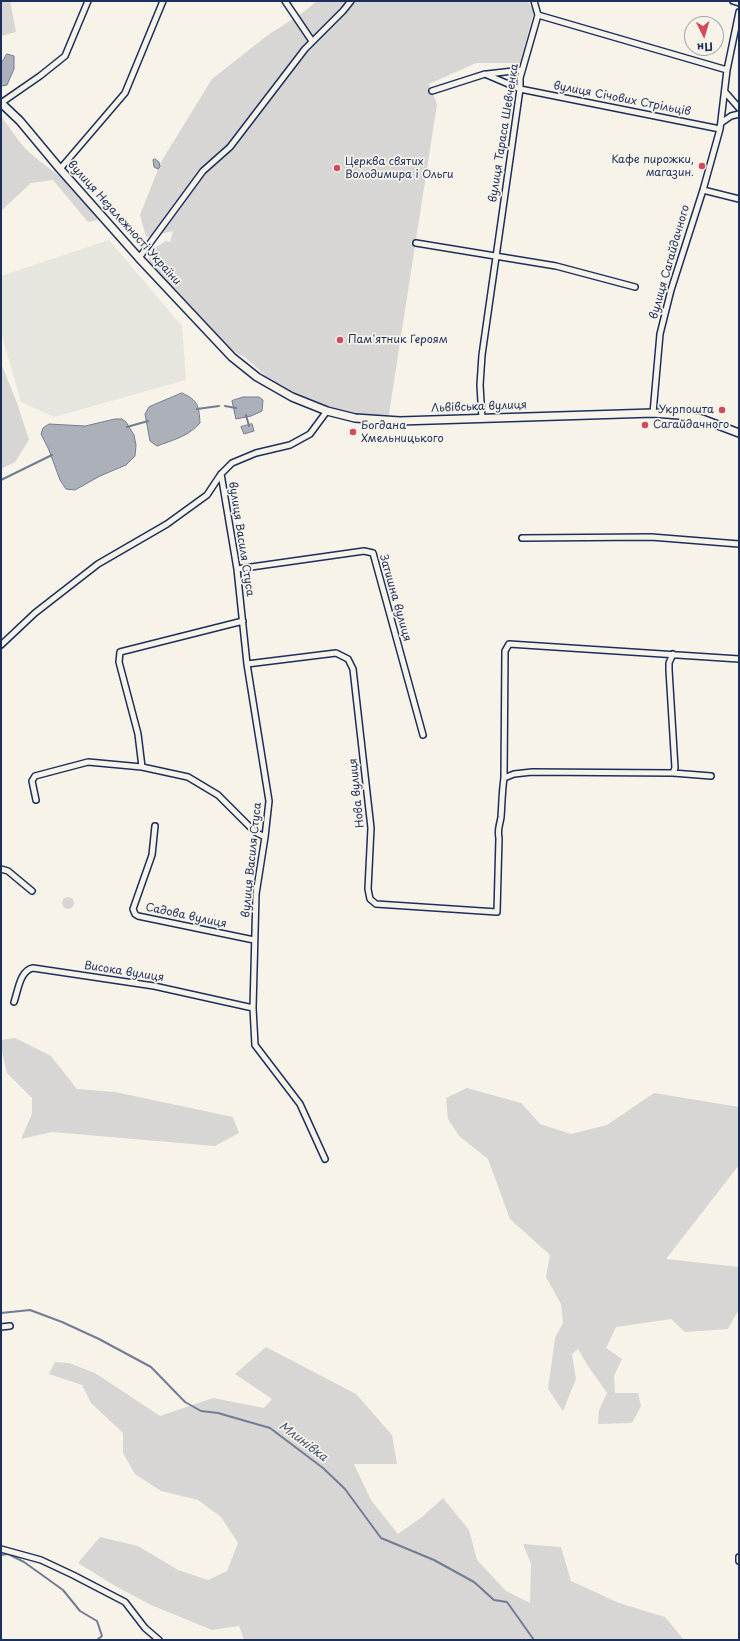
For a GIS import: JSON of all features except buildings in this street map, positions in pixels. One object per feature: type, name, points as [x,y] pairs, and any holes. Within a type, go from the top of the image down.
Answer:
[{"type":"main road","name":"вулиця Незалежності України","points":[[1,103],[20,121],[60,169],[139,258],[232,357]]},
{"type":"main road","name":"Львівська вулиця","points":[[232,357],[257,377],[276,389],[327,411],[355,418],[394,420],[482,419],[617,413],[653,413],[702,419],[739,433]]},
{"type":"street","points":[[1,103],[40,76],[65,56],[88,1]]},
{"type":"street","points":[[60,169],[125,93],[163,1]]},
{"type":"street","points":[[285,1],[312,42]]},
{"type":"street","points":[[139,258],[203,171],[230,147],[305,49],[351,1]]},
{"type":"street","points":[[534,1],[538,15],[727,70]]},
{"type":"street","points":[[733,1],[739,3]]},
{"type":"street","name":"вулиця Сагайдачного","points":[[653,413],[660,334],[671,290],[703,190],[720,126],[727,70],[739,12]]},
{"type":"street","name":"вулиця Тараса Шевченка","points":[[482,419],[480,385],[482,355],[522,70],[538,15]]},
{"type":"street","points":[[432,91],[485,74],[522,70]]},
{"type":"street","name":"вулиця Січових Стрільців","points":[[485,74],[520,89],[720,126]]},
{"type":"street","points":[[725,92],[739,108]]},
{"type":"street","points":[[720,126],[731,116],[739,114]]},
{"type":"street","points":[[703,190],[739,199]]},
{"type":"street","points":[[416,243],[556,266],[635,287]]},
{"type":"street","points":[[1,645],[35,613],[98,564],[167,524],[207,495],[221,474],[232,463],[256,453],[290,445],[310,434],[327,411]]},
{"type":"street","name":"вулиця Василя Стуса","points":[[221,474],[237,569],[247,664],[269,801],[256,894],[253,1008],[255,1045],[300,1104],[325,1159]]},
{"type":"street","points":[[522,538],[651,537],[739,544]]},
{"type":"street","name":"Затишна вулиця","points":[[237,569],[364,551],[373,553],[423,735]]},
{"type":"street","points":[[142,767],[138,734],[119,662],[120,652],[243,621]]},
{"type":"street","points":[[711,776],[673,773],[532,772],[514,774],[504,778],[505,651],[509,644],[739,659]]},
{"type":"street","name":"Нова вулиця","points":[[247,664],[336,654],[348,659],[353,669],[371,828],[368,889],[370,899],[376,904],[497,912],[499,838],[497,831],[501,818],[504,778]]},
{"type":"street","points":[[673,654],[669,663],[675,768],[673,773]]},
{"type":"street","points":[[36,800],[32,780],[35,776],[88,762],[142,767],[188,777],[218,795],[255,832],[265,837]]},
{"type":"street","name":"Садова вулиця","points":[[154,826],[152,855],[133,909],[135,914],[138,916],[254,940]]},
{"type":"street","points":[[1,869],[8,872],[32,891]]},
{"type":"street","name":"Висока вулиця","points":[[14,1002],[24,973],[28,969],[32,968],[154,986],[253,1008]]},
{"type":"street","points":[[1,1327],[10,1326]]},
{"type":"street","points":[[1,1549],[41,1560],[125,1602],[145,1628],[159,1640]]},
{"type":"street","points":[[739,1556],[739,1561]]},
{"type":"shaded area","points":[[1,1],[10,1],[16,32],[1,36]]},
{"type":"shaded area","points":[[317,1],[527,1],[534,11],[520,63],[476,63],[429,84],[437,104],[388,420],[355,418],[282,391],[246,358],[233,351],[148,261],[152,250],[166,241],[170,242],[173,231],[146,237],[140,215],[161,162],[212,79],[268,35],[302,13]]},
{"type":"shaded area","points":[[7,54],[14,56],[14,69],[7,85],[2,86],[1,64]]},
{"type":"shaded area","points":[[1,116],[18,140],[30,153],[77,191],[85,200],[98,220],[88,222],[53,180],[31,183],[1,211]]},
{"type":"shaded area","points":[[155,159],[159,162],[160,167],[158,169],[154,167],[153,160]]},
{"type":"shaded area","points":[[109,240],[182,326],[186,380],[54,417],[21,402],[1,332],[1,276]]},
{"type":"shaded area","points":[[1,363],[17,403],[29,440],[15,462],[1,469]]},
{"type":"shaded area","points":[[182,393],[191,398],[197,404],[200,423],[191,431],[175,440],[157,446],[150,441],[145,414],[149,407]]},
{"type":"shaded area","points":[[243,397],[259,397],[263,400],[262,411],[251,416],[236,419],[232,401]]},
{"type":"shaded area","points":[[115,419],[122,419],[126,422],[134,435],[136,445],[135,456],[126,465],[100,476],[75,490],[66,489],[60,480],[49,450],[41,434],[43,428],[49,424],[85,426]]},
{"type":"shaded area","points":[[252,424],[254,431],[244,434],[241,427]]},
{"type":"shaded area","points":[[66,897],[70,897],[74,903],[70,909],[66,909],[62,905],[62,901]]},
{"type":"shaded area","points":[[15,1038],[51,1056],[77,1089],[115,1092],[233,1117],[239,1133],[215,1146],[52,1132],[21,1139],[32,1114],[32,1098],[7,1073],[1,1047],[1,1040]]},
{"type":"shaded area","points":[[467,1088],[521,1103],[540,1124],[571,1134],[607,1125],[654,1093],[739,1107],[739,1165],[666,1259],[739,1267],[739,1309],[728,1329],[685,1332],[671,1319],[616,1327],[606,1348],[622,1359],[614,1376],[615,1393],[638,1393],[641,1406],[632,1423],[598,1424],[599,1410],[607,1393],[578,1349],[572,1354],[576,1379],[563,1411],[548,1389],[555,1338],[563,1323],[561,1304],[546,1277],[550,1255],[510,1219],[488,1159],[459,1136],[448,1119],[446,1098]]},
{"type":"shaded area","points":[[266,1347],[356,1394],[392,1435],[397,1464],[354,1464],[371,1500],[398,1534],[422,1517],[443,1498],[469,1530],[477,1560],[506,1591],[530,1603],[531,1564],[523,1544],[561,1547],[571,1581],[619,1603],[665,1617],[684,1640],[244,1640],[239,1626],[212,1630],[151,1605],[117,1587],[78,1563],[100,1537],[138,1546],[178,1570],[208,1580],[227,1571],[238,1543],[221,1517],[198,1500],[161,1491],[135,1474],[123,1453],[123,1433],[91,1403],[82,1385],[49,1374],[55,1362],[69,1363],[95,1373],[160,1416],[213,1398],[264,1408],[272,1399],[235,1374]]},
{"type":"waterway","points":[[197,409],[219,406]]},
{"type":"waterway","points":[[225,406],[236,408]]},
{"type":"waterway","points":[[246,415],[249,426]]},
{"type":"waterway","points":[[127,427],[148,421]]},
{"type":"waterway","points":[[1,480],[52,455]]},
{"type":"waterway","name":"Млинівка","points":[[1,1313],[30,1310],[62,1322],[99,1339],[151,1367],[185,1402],[201,1411],[218,1413],[270,1428],[323,1468],[345,1489],[381,1538],[434,1560],[474,1582],[494,1600],[507,1602],[534,1640]]},
{"type":"waterway","name":"Млинівка","points":[[1,1555],[8,1554],[24,1562],[63,1590],[80,1611],[97,1621],[102,1636],[97,1640]]},
{"type":"place","name":"Кафе пирожки, магазин.","points":[[702,166]]},
{"type":"place","name":"Церква святих Володимира і Ольги","points":[[337,168]]},
{"type":"place","name":"Пам'ятник Героям","points":[[340,340]]},
{"type":"place","name":"Укрпошта","points":[[722,410]]},
{"type":"place","name":"Сагайдачного","points":[[645,425]]},
{"type":"place","name":"Богдана Хмельницького","points":[[353,432]]}]
